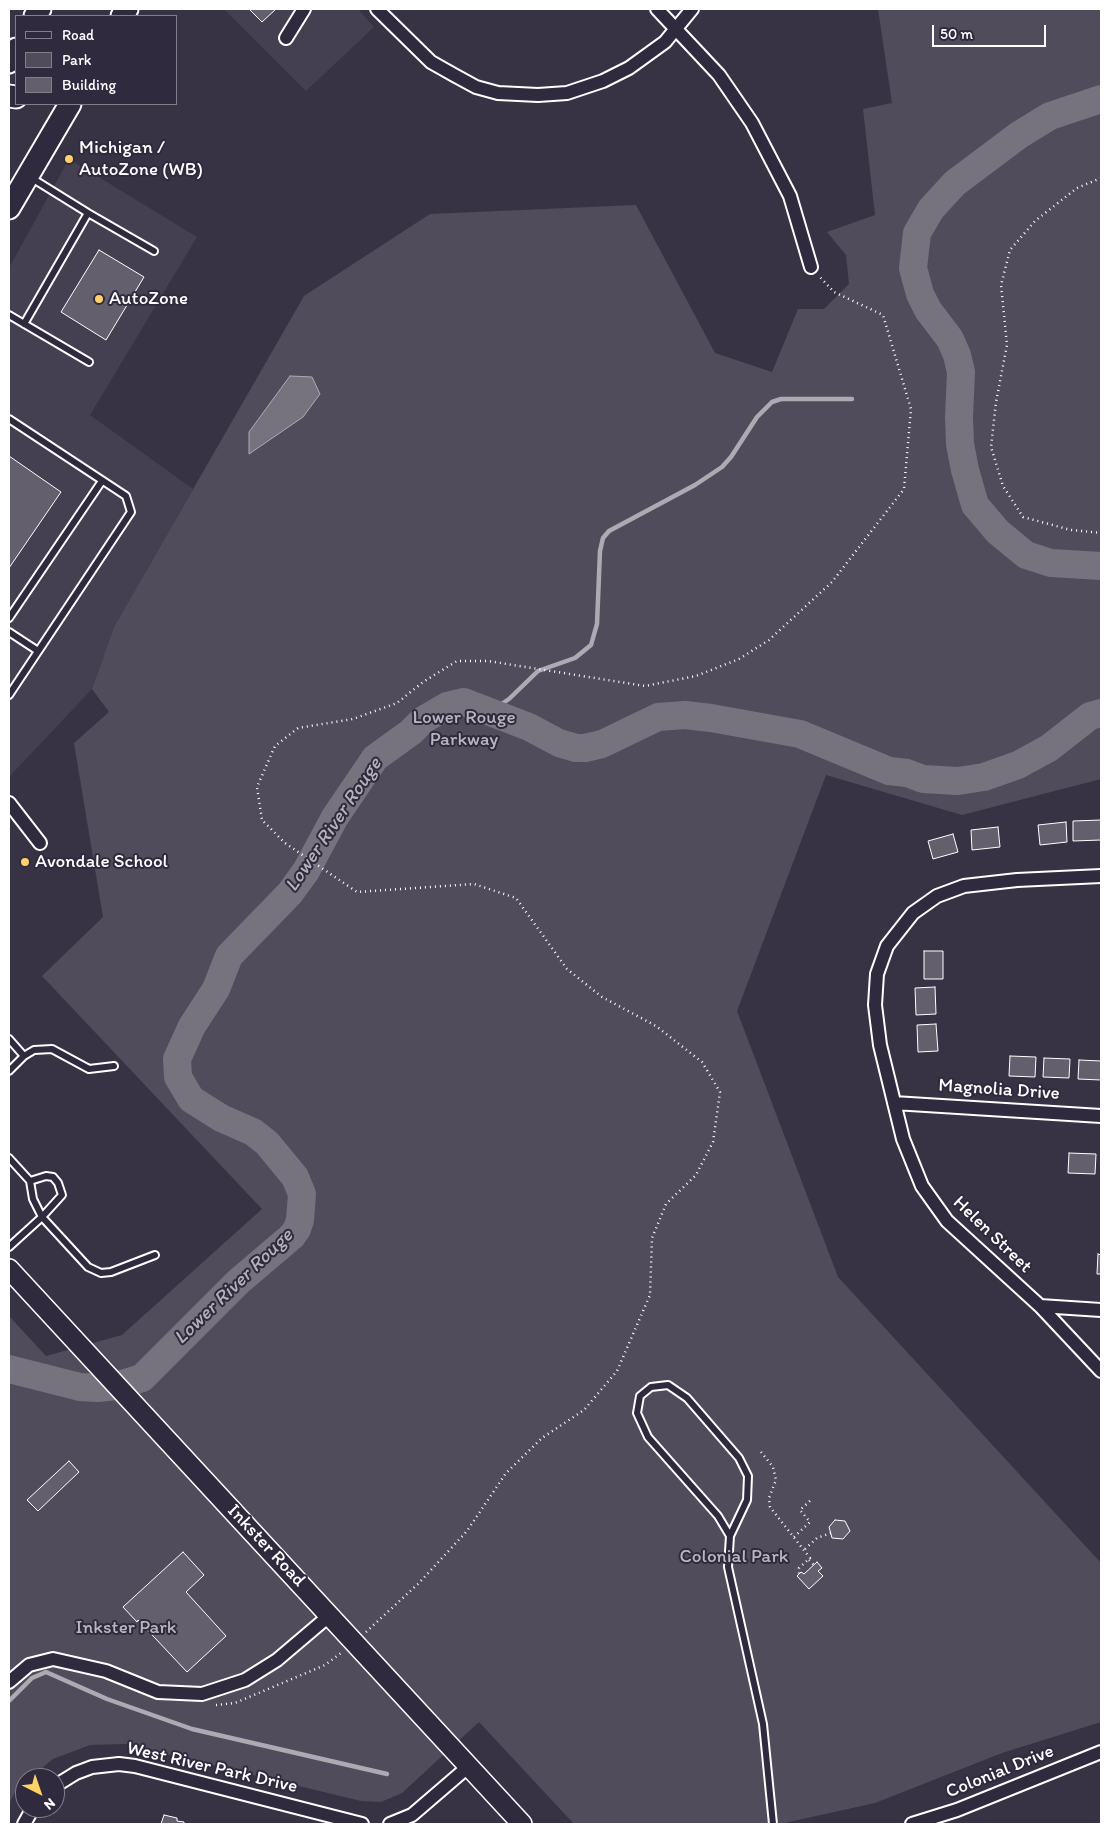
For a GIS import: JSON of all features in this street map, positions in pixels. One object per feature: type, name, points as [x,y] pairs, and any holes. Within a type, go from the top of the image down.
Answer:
[{"type":"main road","points":[[9,62],[15,51]]},
{"type":"main road","points":[[9,208],[69,105]]},
{"type":"main road","name":"Inkster Road","points":[[9,1269],[522,1824]]},
{"type":"street","points":[[286,38],[304,9]]},
{"type":"street","points":[[377,9],[431,62],[476,87],[498,93],[567,93],[602,81],[629,68],[653,52],[677,29],[692,9]]},
{"type":"street","points":[[657,9],[719,75],[766,146],[790,196],[811,266]]},
{"type":"street","points":[[9,804],[40,843]]},
{"type":"street","name":"Helen Street","points":[[1101,876],[1026,879],[964,886],[937,896],[923,904],[902,924],[887,946],[881,962],[876,987],[876,1022],[894,1103],[911,1163],[937,1209],[958,1233],[1040,1306],[1101,1371]]},
{"type":"street","name":"Magnolia Drive","points":[[894,1103],[1101,1116]]},
{"type":"street","points":[[1040,1306],[1101,1310]]},
{"type":"street","points":[[9,1682],[29,1665],[52,1659],[106,1671],[158,1692],[202,1694],[245,1680],[277,1660],[330,1615]]},
{"type":"street","name":"Colonial Drive","points":[[912,1824],[957,1810],[1101,1752]]},
{"type":"street","name":"West River Park Drive","points":[[65,1780],[92,1767],[119,1764],[135,1766],[362,1824]]},
{"type":"street","points":[[390,1824],[412,1815],[469,1766]]},
{"type":"lane","points":[[28,175],[88,213],[154,251]]},
{"type":"lane","points":[[24,324],[88,213]]},
{"type":"lane","points":[[9,314],[89,362]]},
{"type":"lane","points":[[9,419],[126,496],[132,512],[9,695]]},
{"type":"lane","points":[[9,618],[102,481]]},
{"type":"lane","points":[[9,632],[38,651]]},
{"type":"lane","points":[[9,1039],[24,1056]]},
{"type":"lane","points":[[9,1071],[24,1056],[34,1050],[52,1049],[89,1069],[114,1066]]},
{"type":"lane","points":[[9,1158],[30,1181],[33,1199],[42,1217],[88,1267],[95,1271],[111,1272],[155,1255]]},
{"type":"lane","points":[[9,1247],[59,1201],[62,1195],[61,1188],[53,1177],[46,1176],[30,1181]]},
{"type":"lane","points":[[730,1536],[718,1516],[648,1437],[637,1413],[640,1396],[651,1387],[668,1386],[687,1398],[742,1464],[748,1476],[747,1500],[730,1536],[728,1567],[763,1724],[773,1824]]},
{"type":"path","points":[[1101,178],[1077,188],[1035,221],[1010,250],[1001,285],[1007,345],[996,402],[991,447],[1003,486],[1023,516],[1071,530],[1101,533]]},
{"type":"path","points":[[369,1628],[419,1583],[467,1531],[506,1473],[542,1438],[584,1410],[617,1371],[650,1295],[652,1238],[666,1204],[696,1175],[713,1142],[720,1092],[702,1062],[656,1026],[602,997],[567,969],[516,898],[474,884],[357,892],[285,843],[262,820],[257,787],[275,746],[298,728],[352,719],[398,704],[423,682],[457,661],[488,661],[610,682],[645,686],[696,676],[739,659],[769,640],[832,582],[904,488],[912,409],[883,315],[834,292],[811,266]]},
{"type":"path","points":[[762,1452],[773,1467],[776,1480],[769,1498],[770,1507],[809,1554],[809,1560],[814,1565]]},
{"type":"path","points":[[794,1537],[810,1522],[800,1510],[812,1499]]},
{"type":"path","points":[[805,1549],[817,1538],[831,1533]]},
{"type":"path","points":[[799,1574],[799,1568],[809,1560]]},
{"type":"shaded area","points":[[224,9],[358,9],[374,27],[306,91]]},
{"type":"shaded area","points":[[69,159],[197,237],[90,415],[193,489],[114,627],[92,689],[9,777],[9,268]]},
{"type":"shaded area","points":[[290,376],[312,377],[320,394],[303,417],[249,454],[249,432]]},
{"type":"green space","name":"Lower Rouge Parkway","points":[[878,9],[1101,9],[1101,779],[962,815],[826,775],[737,1011],[838,1277],[1101,1563],[1101,1722],[1002,1753],[875,1803],[780,1824],[574,1824],[479,1722],[402,1793],[381,1802],[361,1801],[125,1744],[90,1745],[53,1759],[42,1768],[15,1768],[15,1792],[9,1804],[9,1316],[46,1356],[122,1335],[262,1209],[42,976],[103,917],[74,743],[109,712],[92,689],[114,627],[304,296],[430,214],[636,205],[715,353],[772,372],[798,309],[824,309],[849,284],[846,255],[827,232],[875,215],[863,109],[892,103]]},
{"type":"building","points":[[249,9],[276,9],[262,22]]},
{"type":"building","points":[[99,250],[144,277],[106,340],[61,312]]},
{"type":"building","points":[[9,456],[61,492],[9,568]]},
{"type":"building","points":[[1101,820],[1101,840],[1073,841],[1073,821]]},
{"type":"building","points":[[1066,822],[1067,842],[1040,845],[1038,825]]},
{"type":"building","points":[[998,827],[1000,847],[972,850],[971,830]]},
{"type":"building","points":[[953,834],[958,852],[933,859],[928,841]]},
{"type":"building","points":[[924,951],[943,951],[943,979],[924,979]]},
{"type":"building","points":[[935,987],[936,1014],[916,1015],[915,988]]},
{"type":"building","points":[[936,1024],[938,1051],[918,1052],[917,1025]]},
{"type":"building","points":[[1010,1056],[1036,1057],[1035,1077],[1009,1076]]},
{"type":"building","points":[[1044,1058],[1070,1059],[1069,1078],[1043,1077]]},
{"type":"building","points":[[1079,1060],[1101,1061],[1101,1080],[1078,1079]]},
{"type":"building","points":[[1069,1153],[1096,1154],[1095,1174],[1068,1173]]},
{"type":"building","points":[[1098,1254],[1101,1255],[1101,1274],[1097,1274]]},
{"type":"building","points":[[69,1461],[79,1472],[38,1511],[27,1500]]},
{"type":"building","points":[[835,1520],[845,1521],[850,1531],[843,1539],[832,1538],[829,1527]]},
{"type":"building","points":[[183,1552],[204,1575],[186,1592],[226,1636],[187,1672],[138,1620],[137,1622],[123,1607]]},
{"type":"building","points":[[817,1562],[822,1568],[818,1571],[823,1576],[809,1589],[797,1576],[801,1572],[804,1574]]},
{"type":"building","points":[[164,1815],[177,1818],[177,1821],[184,1822],[184,1824],[161,1824]]},
{"type":"waterway","name":"Lower River Rouge","points":[[1101,99],[1050,116],[1019,135],[955,183],[931,209],[917,233],[913,268],[920,294],[928,310],[950,339],[957,355],[961,372],[960,444],[975,505],[998,532],[1026,555],[1051,563],[1101,566]]},
{"type":"waterway","points":[[490,712],[509,699],[538,671],[575,658],[591,645],[597,624],[600,551],[603,538],[609,531],[695,485],[722,467],[731,457],[757,417],[772,402],[781,399],[852,399]]},
{"type":"waterway","name":"Lower River Rouge","points":[[9,1369],[80,1387],[116,1386],[142,1378],[238,1282],[292,1236],[297,1229],[300,1220],[302,1194],[295,1177],[267,1143],[253,1132],[221,1118],[191,1099],[178,1077],[177,1059],[192,1026],[216,989],[229,956],[290,893],[306,871],[335,817],[375,758],[411,732],[423,720],[447,706],[464,702],[529,727],[559,743],[576,748],[585,748],[602,744],[658,717],[685,715],[800,734],[889,771],[907,773],[923,779],[958,781],[984,777],[1018,765],[1049,748],[1090,716],[1101,713]]},
{"type":"waterway","points":[[9,1701],[32,1678],[46,1672],[107,1699],[192,1729],[387,1774]]},
{"type":"place","name":"Michigan / AutoZone (WB)","points":[[69,159]]},
{"type":"place","name":"AutoZone","points":[[99,299]]},
{"type":"place","name":"Avondale School","points":[[25,862]]},
{"type":"park label","name":"Colonial Park","points":[[734,1557]]},
{"type":"park label","name":"Inkster Park","points":[[126,1628]]}]
